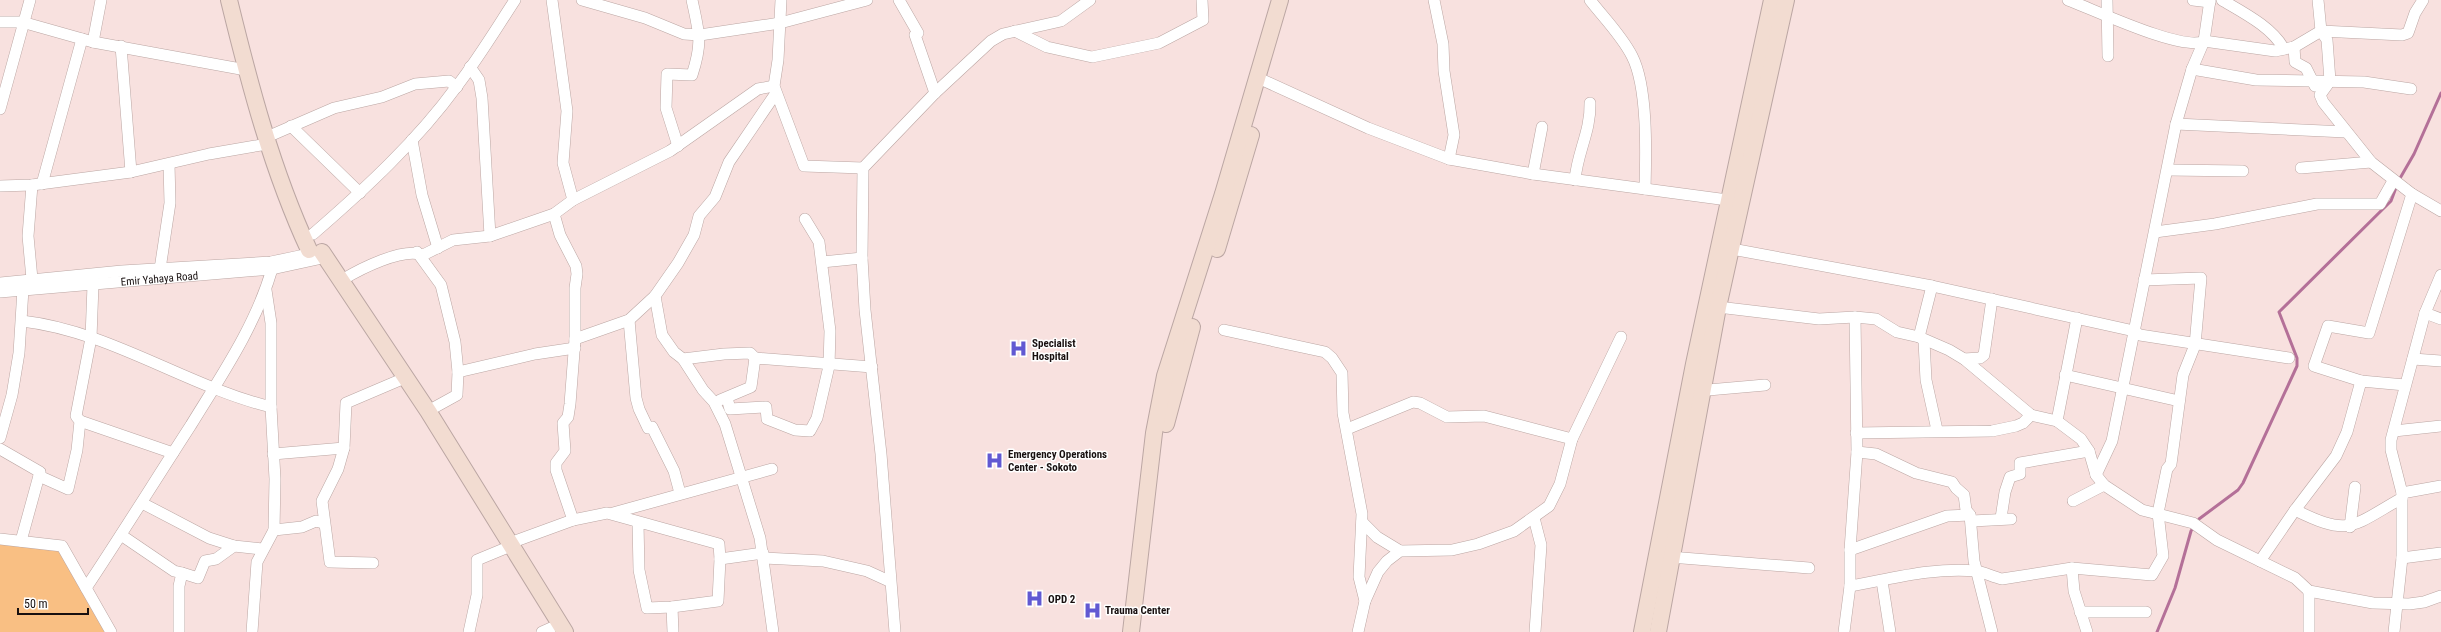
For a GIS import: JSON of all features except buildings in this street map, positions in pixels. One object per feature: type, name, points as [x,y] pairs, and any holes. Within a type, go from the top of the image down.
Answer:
[{"type":"main road","points":[[230,0],[246,70],[270,139],[313,234],[315,253],[342,280],[428,411],[508,546],[553,631]]},
{"type":"main road","points":[[239,0],[283,192],[315,253],[508,546]]},
{"type":"main road","points":[[1142,632],[1150,546],[1167,418],[1194,321],[1234,197],[1261,79],[1282,0]]},
{"type":"main road","points":[[1658,632],[1670,557],[1718,307],[1732,249],[1736,201],[1772,0]]},
{"type":"main road","points":[[1642,632],[1694,364],[1786,0]]},
{"type":"main road","points":[[1131,632],[1154,433],[1166,376],[1261,79]]},
{"type":"street","points":[[0,109],[22,22],[30,0]]},
{"type":"street","points":[[93,42],[101,0]]},
{"type":"street","points":[[313,234],[360,193],[412,140],[457,87],[515,0]]},
{"type":"street","points":[[552,0],[567,111],[563,162],[573,200]]},
{"type":"street","points":[[582,0],[645,18],[684,34],[700,35],[780,24],[867,0]]},
{"type":"street","points":[[678,146],[666,108],[667,74],[692,75],[700,41],[692,0]]},
{"type":"street","points":[[458,372],[575,343],[629,320],[655,296],[678,263],[694,235],[699,216],[715,197],[729,162],[775,89],[781,0]]},
{"type":"street","points":[[899,0],[918,33],[916,35],[935,92]]},
{"type":"street","points":[[895,632],[890,581],[882,454],[866,327],[862,258],[863,168],[935,92],[991,41],[998,36],[1015,31],[1061,22],[1090,0]]},
{"type":"street","points":[[1015,31],[1047,47],[1092,57],[1159,43],[1183,32],[1203,20],[1202,0]]},
{"type":"street","points":[[1434,0],[1443,44],[1444,71],[1454,135],[1450,159]]},
{"type":"street","points":[[1590,0],[1632,57],[1640,82],[1647,140],[1645,189]]},
{"type":"street","points":[[2068,0],[2108,14],[2144,32],[2197,45],[2204,41],[2275,51],[2289,48],[2321,31],[2402,35],[2408,33],[2415,13],[2423,0]]},
{"type":"street","points":[[2107,0],[2108,56]]},
{"type":"street","points":[[2096,475],[2112,441],[2144,280],[2168,170],[2176,124],[2192,69],[2204,41],[2210,1],[2193,0]]},
{"type":"street","points":[[2222,0],[2264,27],[2289,48],[2295,62],[2306,68],[2320,95],[2346,132],[2371,162],[2412,194],[2441,210]]},
{"type":"street","points":[[2318,0],[2321,31],[2327,40],[2330,81],[2320,95]]},
{"type":"street","points":[[0,22],[22,22],[93,42],[246,70]]},
{"type":"street","points":[[32,279],[28,236],[37,185],[82,39]]},
{"type":"street","points":[[121,46],[131,172]]},
{"type":"street","points":[[470,67],[478,80],[481,93],[490,236]]},
{"type":"street","points":[[2192,69],[2256,80],[2364,82],[2411,89]]},
{"type":"street","points":[[1261,79],[1368,128],[1450,159],[1533,174],[1736,201]]},
{"type":"street","points":[[0,186],[37,185],[131,172],[169,164],[270,139],[291,126],[334,108],[382,97],[422,82],[449,81],[457,87]]},
{"type":"street","points":[[342,280],[366,266],[417,252],[423,255],[459,238],[490,236],[554,214],[573,200],[642,167],[678,146],[758,89],[775,89]]},
{"type":"street","points":[[775,89],[804,166],[863,168]]},
{"type":"street","points":[[1575,180],[1578,160],[1591,120],[1590,103]]},
{"type":"street","points":[[2176,124],[2346,132]]},
{"type":"street","points":[[291,126],[360,193]]},
{"type":"street","points":[[1533,174],[1542,127]]},
{"type":"street","points":[[412,140],[422,196],[438,248]]},
{"type":"street","points":[[2301,168],[2371,162]]},
{"type":"street","points":[[160,269],[170,203],[169,164]]},
{"type":"street","points":[[2168,170],[2243,171]]},
{"type":"street","points":[[2155,232],[2215,224],[2317,204],[2380,204],[2396,183]]},
{"type":"street","points":[[2405,385],[2360,381],[2314,366],[2328,326],[2369,333],[2412,194]]},
{"type":"street","points":[[554,214],[560,235],[576,266],[575,343],[568,417],[563,423],[565,451],[556,463],[556,470],[573,520]]},
{"type":"street","points":[[727,398],[730,409],[766,407],[767,419],[795,430],[810,431],[817,418],[829,366],[830,331],[819,242],[805,219]]},
{"type":"street","points":[[1732,249],[1932,286],[2134,331],[2140,335],[2195,345],[2289,358]]},
{"type":"street","points":[[417,252],[441,285],[455,342],[458,372],[457,395],[428,411]]},
{"type":"street","name":"Emir Yahaya Road","points":[[0,292],[272,269],[315,253]]},
{"type":"street","name":"Emir Yahaya Road","points":[[0,283],[160,269],[271,262],[315,253]]},
{"type":"street","points":[[822,262],[862,258]]},
{"type":"street","points":[[86,588],[122,535],[214,388],[266,290],[272,269]]},
{"type":"street","points":[[2394,632],[2402,558],[2402,496],[2391,450],[2405,385],[2425,313],[2441,275]]},
{"type":"street","points":[[1850,586],[1931,572],[1977,571],[1991,577],[2002,579],[2072,568],[2152,575],[2163,556],[2158,513],[2167,469],[2171,464],[2183,375],[2195,345],[2201,278],[2144,280]]},
{"type":"street","points":[[93,285],[91,338],[76,416],[80,421],[173,453]]},
{"type":"street","points":[[1932,286],[1922,339],[1926,380],[1937,430]]},
{"type":"street","points":[[0,438],[12,394],[22,321],[23,289]]},
{"type":"street","points":[[252,632],[257,562],[262,549],[274,530],[275,479],[271,407],[271,323],[266,290]]},
{"type":"street","points":[[655,296],[662,335],[674,352],[683,359],[703,390],[714,402],[725,424],[763,556],[773,632]]},
{"type":"street","points":[[1964,359],[1980,358],[1984,355],[1992,299]]},
{"type":"street","points":[[1718,307],[1819,319],[1855,317],[1876,319],[1897,332],[1939,345],[1964,359],[2031,415],[2057,421],[2081,440],[2089,451],[2096,475],[2104,486],[2149,514],[2158,513],[2196,524],[2217,540],[2295,578],[2309,591],[2373,603],[2397,604],[2424,602],[2441,596]]},
{"type":"street","points":[[2425,313],[2441,319]]},
{"type":"street","points":[[1844,632],[1850,586],[1850,550],[1857,452],[1855,317]]},
{"type":"street","points":[[2057,421],[2077,318]]},
{"type":"street","points":[[629,320],[639,410],[648,428],[652,427],[674,471],[680,493]]},
{"type":"street","points":[[22,321],[57,328],[91,338],[214,388],[271,407]]},
{"type":"street","points":[[1224,330],[1325,352],[1332,358],[1342,372],[1343,413],[1362,522],[1359,576],[1365,601]]},
{"type":"street","points":[[1362,522],[1377,537],[1400,551],[1452,550],[1478,544],[1514,532],[1534,518],[1548,506],[1560,484],[1572,439],[1621,337]]},
{"type":"street","points":[[683,359],[724,354],[750,353],[755,358],[829,366],[872,367]]},
{"type":"street","points":[[714,402],[727,398],[736,391],[751,387],[755,358]]},
{"type":"street","points":[[2413,359],[2441,361]]},
{"type":"street","points":[[2065,375],[2179,400]]},
{"type":"street","points":[[373,563],[330,562],[328,537],[323,522],[322,501],[338,469],[344,448],[346,403],[400,380]]},
{"type":"street","points":[[2260,561],[2295,510],[2336,456],[2347,432],[2360,381]]},
{"type":"street","points":[[1708,390],[1765,385]]},
{"type":"street","points":[[1346,429],[1413,402],[1420,403],[1447,417],[1484,416],[1572,439]]},
{"type":"street","points":[[1856,433],[1937,430],[1992,431],[2016,426],[2023,423],[2031,415]]},
{"type":"street","points":[[39,476],[68,488],[77,450],[80,421]]},
{"type":"street","points":[[2394,431],[2441,426]]},
{"type":"street","points":[[273,454],[344,448]]},
{"type":"street","points":[[0,449],[40,472],[20,541]]},
{"type":"street","points":[[1850,550],[1947,516],[2006,518],[2004,492],[2010,477],[2020,474],[2020,463],[2089,451]]},
{"type":"street","points":[[1857,452],[1876,454],[1916,473],[1952,482],[1964,495],[1966,510],[1971,518],[1974,561],[1992,632]]},
{"type":"street","points":[[469,632],[477,595],[477,560],[573,520],[593,514],[613,513],[680,493],[772,469]]},
{"type":"street","points":[[2072,501],[2104,486]]},
{"type":"street","points":[[2295,510],[2322,524],[2350,527],[2402,496],[2441,486]]},
{"type":"street","points":[[2350,527],[2355,487]]},
{"type":"street","points":[[142,503],[179,524],[234,546],[262,549]]},
{"type":"street","points":[[613,513],[638,523],[719,544],[720,559],[718,601],[672,607],[647,608],[639,570],[638,523]]},
{"type":"street","points":[[1534,518],[1541,545],[1535,632]]},
{"type":"street","points":[[274,530],[302,527],[316,521],[323,522]]},
{"type":"street","points":[[122,535],[174,571],[198,578],[205,561],[216,559],[234,546]]},
{"type":"street","points":[[0,539],[62,546],[69,555],[86,588],[112,632]]},
{"type":"street","points":[[1361,630],[1365,601],[1378,572],[1387,561],[1400,551]]},
{"type":"street","points":[[2402,558],[2441,553]]},
{"type":"street","points":[[720,559],[763,556],[823,561],[867,571],[890,581]]},
{"type":"street","points":[[1670,557],[1809,568]]},
{"type":"street","points":[[2072,568],[2074,590],[2087,632]]},
{"type":"street","points":[[179,632],[179,586],[182,573]]},
{"type":"street","points":[[1882,580],[1890,632]]},
{"type":"street","points":[[2309,591],[2309,632]]},
{"type":"street","points":[[672,607],[673,632]]},
{"type":"street","points":[[2080,612],[2146,612]]},
{"type":"shaded area","points":[[0,541],[59,548],[107,632],[0,632]]},
{"type":"waterway","points":[[2399,180],[2414,154],[2441,93]]},
{"type":"waterway","points":[[2157,632],[2175,588],[2191,531],[2199,519],[2238,490],[2243,483],[2297,366],[2297,358],[2279,312],[2391,201],[2397,185]]},
{"type":"place","name":"Specialist Hospital","points":[[1019,349]]},
{"type":"place","name":"Emergency Operations Center - Sokoto","points":[[995,460]]},
{"type":"place","name":"OPD 2","points":[[1035,599]]},
{"type":"place","name":"Trauma Center","points":[[1092,610]]}]
